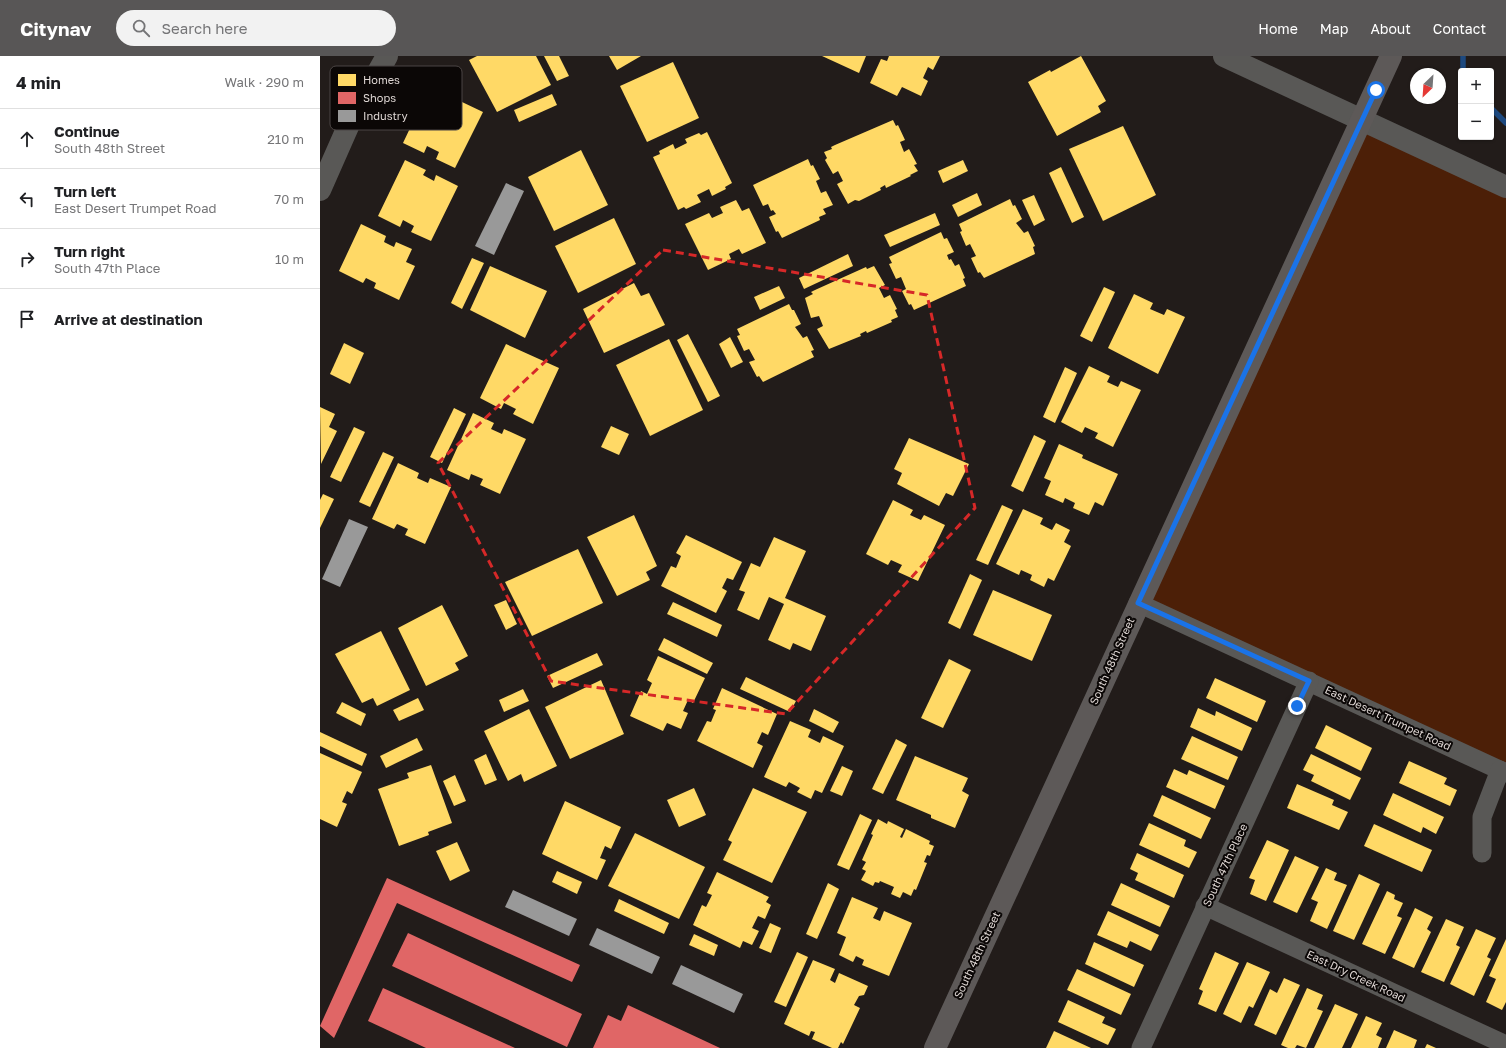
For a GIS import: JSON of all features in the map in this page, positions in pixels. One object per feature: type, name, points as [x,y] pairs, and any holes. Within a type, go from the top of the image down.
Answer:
[{"type":"main road","name":"South 48th Street","points":[[935,1048],[1138,603],[1391,56]]},
{"type":"street","points":[[381,66],[387,56]]},
{"type":"street","points":[[1224,56],[1506,187]]},
{"type":"street","points":[[320,190],[346,130]]},
{"type":"street","name":"East Desert Trumpet Road","points":[[1138,603],[1503,771]]},
{"type":"street","name":"South 47th Place","points":[[1140,1048],[1309,681]]},
{"type":"street","points":[[1482,853],[1482,817],[1503,771]]},
{"type":"street","name":"East Dry Creek Road","points":[[1206,906],[1506,1046]]},
{"type":"highlighted area","points":[[663,250],[927,295],[975,508],[786,714],[551,681],[438,463]]},
{"type":"shaded area","points":[[1362,119],[1506,187],[1506,773],[1138,603]]},
{"type":"building: Homes","points":[[477,56],[536,56],[551,85],[497,112],[469,60]]},
{"type":"building: Homes","points":[[544,56],[559,56],[569,76],[557,81]]},
{"type":"building: Homes","points":[[609,56],[641,56],[617,70]]},
{"type":"building: Homes","points":[[822,56],[866,56],[859,73]]},
{"type":"building: Homes","points":[[889,56],[940,56],[933,70],[928,67],[923,78],[928,81],[921,96],[902,87],[897,96],[870,83],[881,59],[887,61]]},
{"type":"building: Homes","points":[[1081,56],[1106,101],[1098,106],[1101,112],[1057,136],[1028,82]]},
{"type":"building: Homes","points":[[673,62],[699,118],[647,142],[620,86]]},
{"type":"building: Homes","points":[[552,94],[557,105],[519,122],[514,110]]},
{"type":"building: Homes","points":[[462,102],[483,112],[455,168],[436,159],[439,152],[427,146],[424,153],[403,143],[409,130],[462,130]]},
{"type":"building: Homes","points":[[893,120],[896,126],[898,125],[905,140],[900,142],[904,152],[909,149],[917,164],[914,165],[918,171],[886,188],[885,185],[880,188],[881,190],[859,201],[855,200],[848,204],[837,184],[843,181],[838,171],[833,174],[825,160],[827,158],[824,152],[832,149],[831,147],[835,145]]},
{"type":"building: Homes","points":[[1123,126],[1156,195],[1103,221],[1069,149]]},
{"type":"building: Homes","points":[[707,132],[732,183],[725,187],[726,189],[712,196],[709,189],[697,195],[701,202],[686,209],[684,207],[678,210],[653,157],[660,154],[659,151],[673,144],[675,149],[687,143],[685,139],[699,133],[701,135]]},
{"type":"building: Homes","points":[[581,150],[608,205],[554,231],[528,177]]},
{"type":"building: Homes","points":[[808,159],[811,166],[813,165],[820,179],[816,181],[821,193],[826,191],[833,205],[823,209],[826,214],[819,217],[820,220],[782,238],[778,231],[776,232],[769,217],[776,214],[773,210],[771,211],[768,204],[763,206],[753,185]]},
{"type":"building: Homes","points":[[405,160],[426,170],[423,175],[434,181],[436,175],[458,186],[431,241],[411,232],[414,226],[403,220],[400,227],[378,216]]},
{"type":"building: Homes","points":[[963,160],[968,171],[943,183],[938,171]]},
{"type":"building: Homes","points":[[1061,167],[1084,217],[1072,223],[1049,173]]},
{"type":"building: Homes","points":[[977,193],[982,205],[958,217],[952,205]]},
{"type":"building: Homes","points":[[1034,195],[1045,220],[1034,226],[1022,200]]},
{"type":"building: Homes","points":[[1010,199],[1013,206],[1015,205],[1022,219],[1016,223],[1024,233],[1028,231],[1035,246],[1033,247],[1035,254],[984,278],[980,272],[978,273],[971,258],[976,256],[970,244],[966,246],[960,232],[962,231],[959,224]]},
{"type":"building: Homes","points":[[736,200],[742,211],[749,208],[766,243],[742,254],[739,249],[729,254],[731,259],[708,270],[685,224],[709,213],[712,218],[723,213],[720,207]]},
{"type":"building: Homes","points":[[935,213],[940,225],[890,247],[884,235]]},
{"type":"building: Homes","points":[[614,218],[636,264],[578,293],[555,246]]},
{"type":"building: Homes","points":[[361,224],[386,236],[384,242],[394,247],[396,242],[412,249],[406,262],[415,266],[399,300],[374,288],[376,283],[366,278],[363,283],[339,271]]},
{"type":"building: Homes","points":[[941,232],[944,239],[947,238],[954,252],[947,255],[949,260],[951,259],[955,266],[959,264],[965,278],[963,279],[966,286],[914,310],[911,304],[909,305],[902,291],[906,289],[901,277],[896,279],[889,264],[892,263],[889,257]]},
{"type":"building: Homes","points":[[848,254],[853,266],[804,289],[799,278]]},
{"type":"building: Homes","points":[[472,258],[484,263],[462,309],[451,303]]},
{"type":"building: Homes","points":[[490,266],[547,291],[525,338],[470,310]]},
{"type":"building: Homes","points":[[874,266],[885,285],[879,288],[884,298],[890,295],[897,309],[895,310],[898,317],[891,320],[892,322],[867,333],[866,331],[860,334],[861,336],[829,349],[817,329],[823,326],[819,316],[811,318],[805,298],[813,294],[811,292],[815,290],[866,267],[867,269]]},
{"type":"building: Homes","points":[[634,283],[641,296],[649,293],[665,325],[604,353],[583,309]]},
{"type":"building: Homes","points":[[779,286],[785,298],[760,310],[754,297]]},
{"type":"building: Homes","points":[[1104,287],[1115,292],[1092,342],[1080,336]]},
{"type":"building: Homes","points":[[1134,294],[1153,303],[1150,309],[1164,315],[1167,309],[1185,317],[1158,374],[1108,348]]},
{"type":"building: Homes","points":[[789,304],[792,310],[794,310],[801,324],[795,327],[803,338],[807,336],[814,350],[811,351],[814,357],[763,382],[759,376],[757,377],[749,362],[755,360],[749,349],[744,351],[737,336],[740,335],[737,329]]},
{"type":"building: Homes","points":[[688,334],[720,396],[708,402],[677,340]]},
{"type":"building: Homes","points":[[730,337],[743,362],[731,368],[719,344]]},
{"type":"building: Homes","points":[[669,339],[703,410],[650,436],[616,365]]},
{"type":"building: Homes","points":[[344,343],[364,353],[350,384],[330,374]]},
{"type":"building: Homes","points":[[506,344],[559,368],[533,424],[513,414],[516,409],[504,403],[501,409],[480,398]]},
{"type":"building: Homes","points":[[1089,366],[1110,376],[1107,382],[1118,387],[1121,381],[1141,390],[1113,447],[1095,438],[1098,433],[1085,427],[1082,433],[1061,422]]},
{"type":"building: Homes","points":[[1065,367],[1077,373],[1055,423],[1043,417]]},
{"type":"building: Homes","points":[[320,407],[335,414],[329,427],[337,431],[321,464]]},
{"type":"building: Homes","points":[[454,408],[466,414],[442,463],[430,457]]},
{"type":"building: Homes","points":[[473,413],[494,423],[491,429],[502,434],[504,429],[526,439],[500,494],[480,485],[483,479],[471,474],[469,480],[447,470]]},
{"type":"building: Homes","points":[[611,426],[629,434],[619,455],[601,447]]},
{"type":"building: Homes","points":[[354,427],[365,432],[341,482],[330,477]]},
{"type":"building: Homes","points":[[1034,435],[1046,441],[1023,492],[1011,486]]},
{"type":"building: Homes","points":[[909,438],[969,464],[953,496],[946,493],[939,506],[897,484],[902,473],[894,469]]},
{"type":"building: Homes","points":[[1059,444],[1083,455],[1082,458],[1118,474],[1103,506],[1095,502],[1089,515],[1073,508],[1075,503],[1065,498],[1063,503],[1045,495],[1051,481],[1044,478]]},
{"type":"building: Homes","points":[[383,452],[394,457],[370,507],[359,502]]},
{"type":"building: Homes","points":[[398,463],[419,473],[417,478],[428,483],[430,478],[451,487],[425,544],[405,535],[408,529],[397,524],[394,529],[372,519]]},
{"type":"building: Homes","points":[[323,494],[334,499],[320,528],[320,500]]},
{"type":"building: Homes","points":[[893,500],[913,510],[910,515],[921,520],[924,515],[945,525],[918,581],[898,572],[902,565],[891,560],[888,565],[866,554]]},
{"type":"building: Homes","points":[[1002,505],[1013,510],[988,565],[976,560]]},
{"type":"building: Homes","points":[[1023,509],[1043,518],[1040,524],[1052,530],[1056,523],[1070,530],[1064,542],[1071,546],[1054,581],[1048,578],[1044,587],[1030,580],[1032,575],[1021,570],[1019,575],[996,564]]},
{"type":"building: Homes","points":[[634,515],[657,566],[646,572],[650,580],[617,596],[587,537]]},
{"type":"building: Homes","points":[[686,535],[742,562],[733,580],[727,578],[722,588],[727,591],[716,613],[661,586],[671,566],[676,568],[681,556],[676,553]]},
{"type":"building: Homes","points":[[774,537],[806,551],[785,598],[826,616],[811,651],[793,643],[790,650],[768,640],[784,604],[769,597],[759,620],[737,610],[745,592],[739,590],[751,563],[760,567]]},
{"type":"building: Homes","points":[[578,549],[603,603],[532,636],[505,582]]},
{"type":"building: Homes","points":[[970,574],[982,580],[960,629],[948,623]]},
{"type":"building: Homes","points":[[993,590],[1052,615],[1032,661],[973,635]]},
{"type":"building: Homes","points":[[506,600],[517,624],[506,630],[494,605]]},
{"type":"building: Homes","points":[[673,602],[722,625],[717,637],[667,614]]},
{"type":"building: Homes","points":[[442,605],[468,656],[455,663],[459,670],[426,686],[398,628]]},
{"type":"building: Homes","points":[[381,631],[410,690],[377,706],[373,698],[362,703],[335,654]]},
{"type":"building: Homes","points":[[664,638],[713,663],[707,674],[658,650]]},
{"type":"building: Homes","points":[[597,653],[603,665],[553,688],[547,676]]},
{"type":"building: Homes","points":[[658,656],[705,678],[693,703],[688,700],[683,711],[688,713],[681,729],[667,723],[663,731],[630,716],[641,691],[647,694],[652,683],[647,680]]},
{"type":"building: Homes","points":[[949,659],[971,670],[943,728],[921,718]]},
{"type":"building: Homes","points":[[746,677],[796,701],[790,712],[740,689]]},
{"type":"building: Homes","points":[[1215,678],[1266,701],[1257,722],[1206,698]]},
{"type":"building: Homes","points":[[601,680],[624,734],[570,759],[545,707]]},
{"type":"building: Homes","points":[[722,688],[777,714],[768,735],[762,732],[757,743],[763,746],[753,768],[697,741],[707,721],[711,722],[716,710],[713,709]]},
{"type":"building: Homes","points":[[523,689],[529,701],[504,712],[499,700]]},
{"type":"building: Homes","points":[[418,698],[424,710],[399,721],[393,710]]},
{"type":"building: Homes","points":[[342,702],[366,714],[361,726],[336,713]]},
{"type":"building: Homes","points":[[1198,708],[1215,716],[1216,711],[1252,728],[1242,751],[1190,727]]},
{"type":"building: Homes","points":[[529,709],[557,766],[524,782],[521,774],[508,781],[484,731]]},
{"type":"building: Homes","points":[[814,709],[839,722],[833,733],[809,721]]},
{"type":"building: Homes","points":[[790,721],[811,730],[808,737],[820,743],[823,736],[844,746],[822,793],[815,790],[811,799],[797,792],[800,788],[789,782],[786,787],[764,777]]},
{"type":"building: Homes","points":[[1326,725],[1372,748],[1361,771],[1315,748]]},
{"type":"building: Homes","points":[[320,732],[367,754],[362,766],[320,746]]},
{"type":"building: Homes","points":[[1192,736],[1238,757],[1228,780],[1181,759]]},
{"type":"building: Homes","points":[[417,738],[423,750],[386,768],[380,756]]},
{"type":"building: Homes","points":[[896,739],[907,745],[883,794],[872,789]]},
{"type":"building: Homes","points":[[320,753],[362,772],[352,794],[347,791],[342,802],[347,804],[337,827],[320,819]]},
{"type":"building: Homes","points":[[486,754],[497,780],[485,785],[474,760]]},
{"type":"building: Homes","points":[[1311,754],[1361,778],[1350,800],[1311,781],[1314,775],[1303,770]]},
{"type":"building: Homes","points":[[915,756],[968,778],[962,791],[969,795],[955,828],[931,818],[931,815],[896,800]]},
{"type":"building: Homes","points":[[1409,761],[1447,778],[1444,784],[1457,790],[1450,806],[1399,783]]},
{"type":"building: Homes","points":[[431,765],[452,823],[428,832],[429,835],[399,846],[378,789],[409,778],[407,773]]},
{"type":"building: Homes","points":[[842,766],[853,771],[842,796],[830,791]]},
{"type":"building: Homes","points":[[1174,769],[1187,775],[1189,770],[1225,786],[1215,809],[1166,787]]},
{"type":"building: Homes","points":[[455,775],[466,801],[454,806],[443,781]]},
{"type":"building: Homes","points":[[1297,784],[1334,800],[1332,805],[1348,812],[1339,830],[1287,808]]},
{"type":"building: Homes","points":[[694,788],[706,815],[679,827],[667,800]]},
{"type":"building: Homes","points":[[753,788],[807,812],[772,883],[723,860],[732,842],[728,840]]},
{"type":"building: Homes","points":[[1393,793],[1444,817],[1436,834],[1423,827],[1421,833],[1383,815]]},
{"type":"building: Homes","points":[[1162,795],[1211,818],[1201,839],[1153,816]]},
{"type":"building: Homes","points":[[565,801],[621,827],[611,849],[605,846],[600,858],[606,860],[597,880],[542,854]]},
{"type":"building: Homes","points":[[860,814],[872,820],[849,870],[837,865]]},
{"type":"building: Homes","points":[[878,819],[887,824],[888,821],[904,829],[900,837],[902,838],[906,829],[930,841],[929,844],[934,846],[930,856],[927,855],[924,862],[927,863],[916,890],[914,889],[911,896],[903,892],[900,898],[891,894],[894,887],[880,881],[879,883],[875,882],[873,886],[861,880],[866,871],[862,869],[866,862],[862,860]]},
{"type":"building: Homes","points":[[1149,823],[1186,840],[1184,846],[1197,852],[1189,868],[1139,845]]},
{"type":"building: Homes","points":[[1374,824],[1432,850],[1422,872],[1364,846]]},
{"type":"building: Homes","points":[[635,833],[705,867],[679,919],[608,886]]},
{"type":"building: Homes","points":[[1267,840],[1289,850],[1266,901],[1250,894],[1255,880],[1249,878]]},
{"type":"building: Homes","points":[[457,842],[470,871],[450,881],[436,851]]},
{"type":"building: Homes","points":[[1137,853],[1184,875],[1174,898],[1135,880],[1138,873],[1130,869]]},
{"type":"building: Homes","points":[[1295,856],[1319,867],[1297,913],[1273,902]]},
{"type":"building: Homes","points":[[1326,868],[1337,873],[1334,880],[1347,885],[1327,929],[1310,921],[1318,902],[1311,899]]},
{"type":"building: Homes","points":[[557,871],[582,882],[577,894],[552,882]]},
{"type":"building: Homes","points":[[717,872],[769,897],[766,902],[771,905],[765,919],[758,916],[752,928],[759,931],[752,945],[743,941],[740,948],[693,925],[702,905],[706,907],[712,895],[707,893]]},
{"type":"building: Homes","points":[[1359,874],[1380,884],[1354,940],[1333,931]]},
{"type":"building: Homes","points":[[828,883],[839,889],[817,939],[806,934]]},
{"type":"building: Homes","points":[[1121,883],[1170,906],[1160,927],[1111,905]]},
{"type":"building: Homes","points":[[1387,891],[1395,895],[1394,899],[1403,903],[1397,916],[1402,918],[1385,954],[1362,944]]},
{"type":"building: Homes","points":[[852,897],[878,908],[873,918],[880,921],[884,911],[912,923],[889,976],[862,965],[864,960],[856,956],[853,962],[839,955],[846,937],[837,933]]},
{"type":"building: Homes","points":[[619,899],[669,923],[664,934],[614,911]]},
{"type":"building: Homes","points":[[1415,908],[1433,917],[1427,929],[1431,932],[1414,968],[1392,958]]},
{"type":"building: Homes","points":[[1108,911],[1159,935],[1151,951],[1130,941],[1127,948],[1097,935]]},
{"type":"building: Homes","points":[[1446,919],[1464,927],[1456,945],[1460,947],[1444,982],[1421,972]]},
{"type":"building: Homes","points":[[770,923],[781,928],[771,953],[759,948]]},
{"type":"building: Homes","points":[[1476,929],[1496,938],[1487,957],[1491,959],[1474,996],[1450,984]]},
{"type":"building: Homes","points":[[694,934],[718,945],[714,956],[689,945]]},
{"type":"building: Homes","points":[[1506,939],[1506,1002],[1502,1010],[1486,1002],[1496,979],[1489,976]]},
{"type":"building: Homes","points":[[1094,942],[1144,965],[1134,987],[1085,964]]},
{"type":"building: Homes","points":[[797,952],[808,957],[786,1007],[774,1002]]},
{"type":"building: Homes","points":[[1215,952],[1239,963],[1216,1012],[1198,1004],[1203,991],[1199,989]]},
{"type":"building: Homes","points":[[813,960],[835,969],[830,980],[835,983],[839,973],[868,986],[864,995],[859,996],[854,1005],[860,1008],[843,1044],[841,1042],[838,1048],[832,1048],[812,1039],[815,1032],[811,1031],[809,1036],[784,1024]]},
{"type":"building: Homes","points":[[1247,962],[1270,972],[1253,1008],[1249,1006],[1241,1023],[1223,1014]]},
{"type":"building: Homes","points":[[1077,969],[1131,994],[1121,1015],[1067,990]]},
{"type":"building: Homes","points":[[1284,978],[1300,985],[1276,1035],[1254,1025],[1270,989],[1277,993]]},
{"type":"building: Homes","points":[[1307,988],[1323,995],[1317,1009],[1323,1011],[1306,1048],[1297,1045],[1295,1048],[1288,1048],[1281,1045]]},
{"type":"building: Homes","points":[[1068,1000],[1105,1017],[1102,1023],[1116,1029],[1108,1045],[1058,1022]]},
{"type":"building: Homes","points":[[1335,1004],[1358,1014],[1342,1048],[1314,1048]]},
{"type":"building: Homes","points":[[1366,1016],[1382,1023],[1376,1035],[1382,1038],[1378,1048],[1351,1048]]},
{"type":"building: Homes","points":[[1394,1030],[1417,1040],[1414,1048],[1386,1048]]},
{"type":"building: Homes","points":[[1054,1031],[1091,1048],[1046,1048]]},
{"type":"building: Homes","points":[[1427,1044],[1436,1048],[1425,1048]]},
{"type":"building: Shops","points":[[387,878],[580,965],[572,982],[397,903],[334,1038],[320,1026]]},
{"type":"building: Shops","points":[[408,933],[582,1014],[567,1047],[392,966]]},
{"type":"building: Shops","points":[[383,988],[515,1048],[426,1048],[368,1021]]},
{"type":"building: Shops","points":[[628,1005],[720,1048],[593,1048],[608,1015],[621,1021]]},
{"type":"building: Industry","points":[[506,183],[524,191],[494,255],[475,246]]},
{"type":"building: Industry","points":[[349,519],[368,527],[340,587],[322,579]]},
{"type":"building: Industry","points":[[513,890],[577,919],[569,936],[505,907]]},
{"type":"building: Industry","points":[[597,928],[660,957],[652,974],[589,945]]},
{"type":"building: Industry","points":[[681,965],[743,994],[734,1013],[672,984]]},
{"type":"waterway","points":[[1463,56],[1463,68]]},
{"type":"waterway","points":[[1494,111],[1506,123]]},
{"type":"route","points":[[1297,706],[1309,681],[1138,603],[1376,90]]}]
